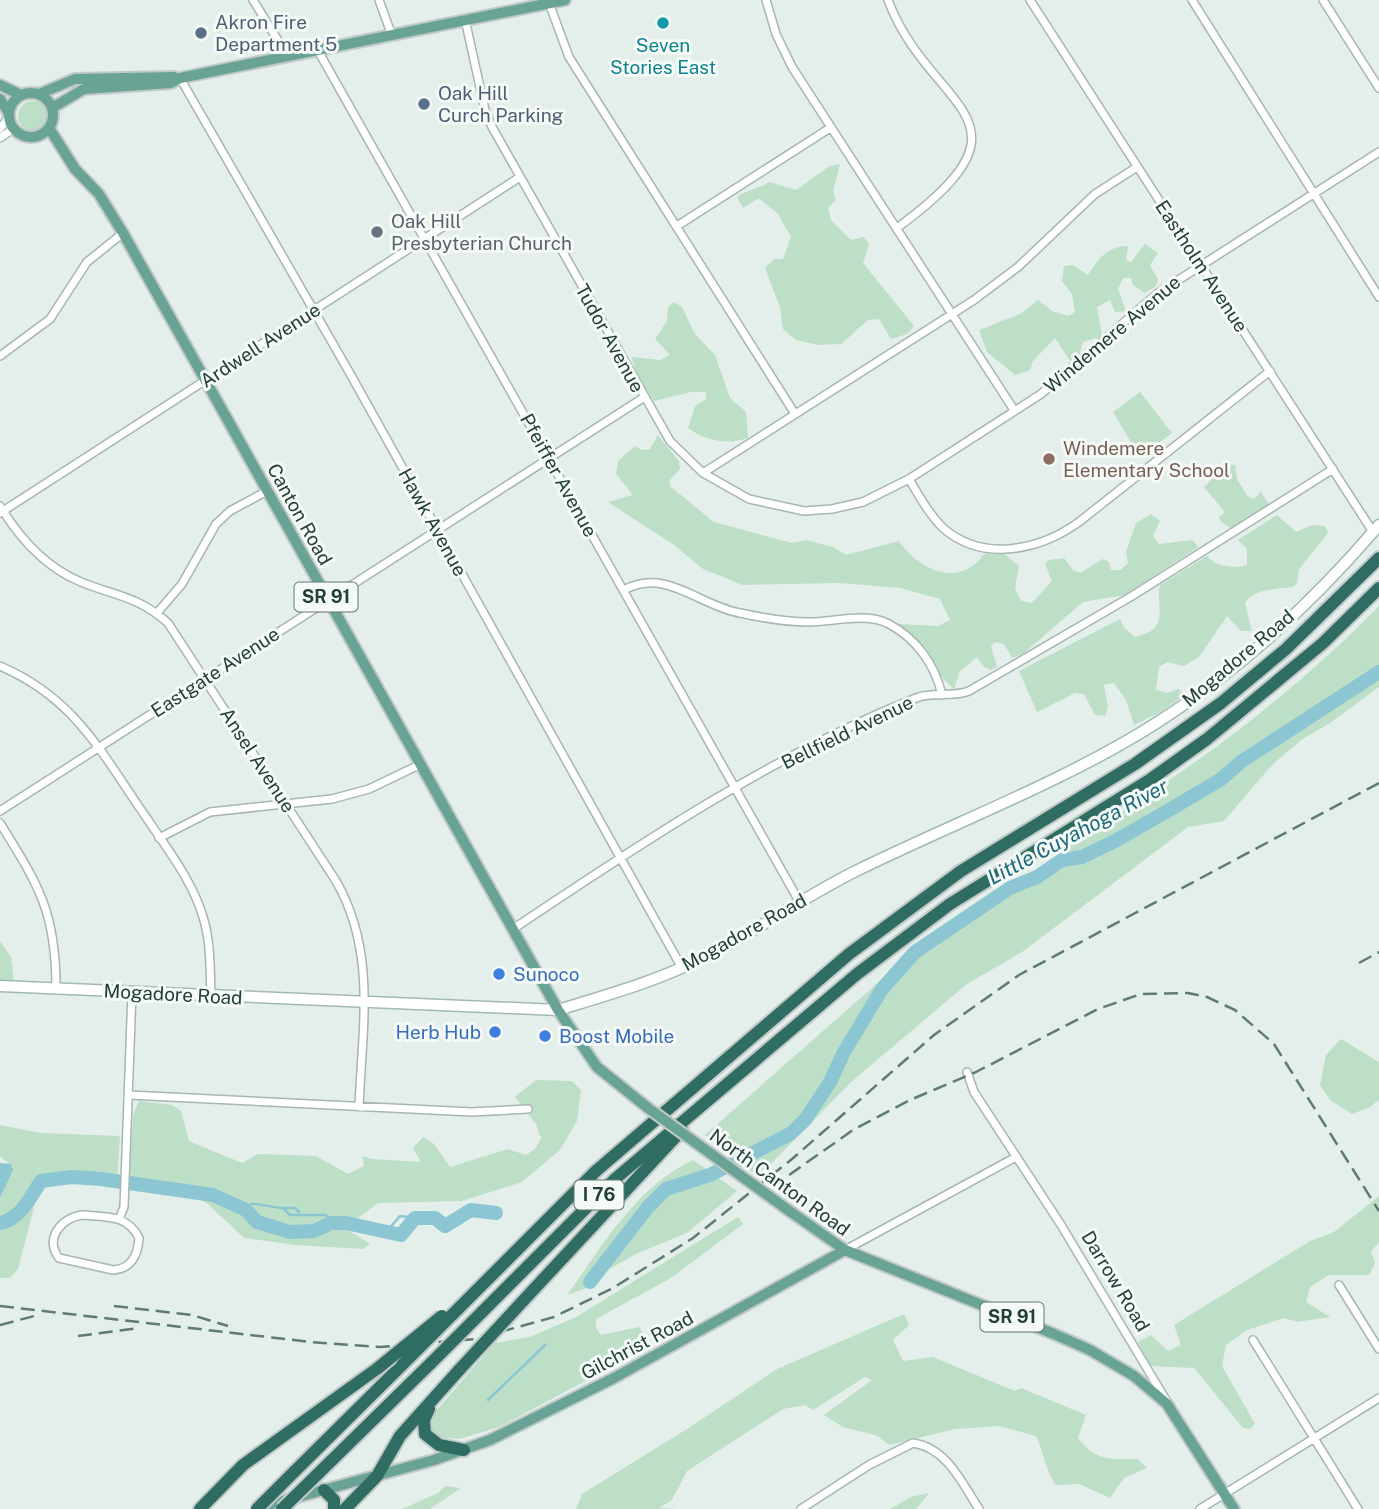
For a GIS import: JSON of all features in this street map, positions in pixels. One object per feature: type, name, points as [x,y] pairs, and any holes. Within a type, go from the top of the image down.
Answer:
[{"type":"highway","name":"I 76","points":[[254,1509],[596,1171],[849,954],[950,879],[1135,764],[1220,703],[1286,649],[1379,558]]},
{"type":"highway","name":"I 76","points":[[282,1509],[607,1186],[723,1086],[866,967],[950,904],[1151,779],[1208,739],[1271,688],[1379,589]]},
{"type":"highway","points":[[345,1509],[377,1476],[400,1436],[460,1368],[723,1086]]},
{"type":"highway","points":[[200,1509],[243,1465],[447,1316]]},
{"type":"highway","points":[[433,1399],[425,1416],[425,1434],[439,1445],[464,1450]]},
{"type":"highway","points":[[324,1490],[334,1500],[334,1509]]},
{"type":"main road","points":[[0,99],[10,120],[23,137],[36,137],[49,128],[52,108],[83,89],[161,84],[391,33],[565,0]]},
{"type":"main road","points":[[0,85],[21,95],[39,94],[75,79],[180,78]]},
{"type":"main road","points":[[39,94],[52,108]]},
{"type":"main road","points":[[10,120],[21,95]]},
{"type":"main road","name":"Canton Road","points":[[49,128],[62,151],[99,194],[123,233],[558,1010]]},
{"type":"main road","name":"Canton Road","points":[[36,137],[62,151]]},
{"type":"main road","name":"North Canton Road","points":[[558,1010],[597,1067],[648,1108],[845,1250],[1090,1350],[1134,1376],[1167,1404]]},
{"type":"main road","name":"Gilchrist Road","points":[[254,1509],[464,1450],[515,1429],[596,1388],[845,1250]]},
{"type":"main road","name":"Darrow Road","points":[[1167,1404],[1234,1509]]},
{"type":"street","points":[[253,0],[287,55]]},
{"type":"street","points":[[379,0],[391,33]]},
{"type":"street","points":[[766,0],[786,57],[1014,410]]},
{"type":"street","points":[[888,0],[906,38],[964,110],[972,134],[969,155],[963,168],[933,201],[897,228]]},
{"type":"street","name":"Eastholm Avenue","points":[[1030,0],[1333,469],[1376,528]]},
{"type":"street","points":[[1192,0],[1379,296]]},
{"type":"street","points":[[1323,0],[1379,88]]},
{"type":"street","points":[[549,3],[569,57],[794,414]]},
{"type":"street","name":"Tudor Avenue","points":[[465,18],[487,116],[643,398],[670,441],[703,473],[749,499],[799,510]]},
{"type":"street","name":"Pfeiffer Avenue","points":[[317,49],[799,901]]},
{"type":"street","name":"Hawk Avenue","points":[[180,78],[682,968]]},
{"type":"street","points":[[0,129],[10,120]]},
{"type":"street","points":[[0,138],[10,120]]},
{"type":"street","points":[[677,226],[830,128]]},
{"type":"street","name":"Windemere Avenue","points":[[799,510],[851,505],[909,479],[1056,383],[1133,312],[1201,264],[1379,152]]},
{"type":"street","points":[[703,473],[1004,279],[1072,214],[1137,167]]},
{"type":"street","name":"Ardwell Avenue","points":[[1,510],[206,381],[520,177]]},
{"type":"street","points":[[0,356],[50,319],[87,262],[123,233]]},
{"type":"street","points":[[909,479],[934,517],[964,541],[1002,549],[1035,545],[1053,539],[1079,522],[1270,371]]},
{"type":"street","name":"Eastgate Avenue","points":[[0,811],[643,398]]},
{"type":"street","name":"Bellfield Avenue","points":[[513,929],[734,787],[919,696],[958,696],[969,691],[1132,596],[1333,469]]},
{"type":"street","points":[[157,613],[182,584],[216,524],[240,505],[267,491]]},
{"type":"street","name":"Ansel Avenue","points":[[1,510],[27,544],[51,565],[81,582],[135,599],[157,613],[175,631],[336,881],[355,920],[363,954],[364,1003],[359,1107]]},
{"type":"street","name":"Mogadore Road","points":[[0,986],[558,1010],[682,968],[799,901],[1099,755],[1158,721],[1209,685],[1272,633],[1376,528]]},
{"type":"street","points":[[624,590],[643,582],[657,582],[720,608],[771,619],[883,621],[925,654],[936,673],[942,695]]},
{"type":"street","points":[[0,666],[56,699],[101,747],[194,894],[204,917],[209,949],[211,996]]},
{"type":"street","points":[[159,838],[210,811],[351,795],[392,780],[421,764]]},
{"type":"street","points":[[0,823],[45,901],[55,938],[56,988]]},
{"type":"street","points":[[120,1217],[125,1197],[132,993]]},
{"type":"street","name":"Darrow Road","points":[[967,1072],[974,1092],[1066,1233],[1167,1404]]},
{"type":"street","points":[[129,1095],[472,1112],[528,1109]]},
{"type":"street","name":"Gilchrist Road","points":[[845,1250],[1016,1157]]},
{"type":"street","points":[[82,1215],[120,1217],[139,1238],[136,1255],[121,1269],[66,1261],[54,1252],[55,1231],[65,1220],[82,1215]]},
{"type":"street","points":[[1339,1284],[1379,1349]]},
{"type":"street","points":[[1253,1340],[1357,1509]]},
{"type":"street","points":[[1200,1509],[1379,1398]]},
{"type":"street","points":[[801,1509],[888,1454],[913,1443],[932,1449],[954,1471],[979,1509]]},
{"type":"green space","points":[[33,101],[44,105],[48,116],[44,127],[33,131],[22,127],[18,116],[22,105]]},
{"type":"green space","points":[[840,164],[833,191],[836,200],[828,208],[831,220],[851,240],[864,237],[869,245],[863,263],[914,326],[907,334],[891,339],[879,319],[868,320],[841,344],[818,345],[796,340],[783,329],[780,307],[765,268],[774,259],[783,259],[791,237],[777,213],[759,198],[743,208],[737,197],[769,182],[796,190],[830,166]]},
{"type":"green space","points":[[1145,244],[1158,253],[1150,265],[1158,279],[1156,286],[1145,293],[1133,285],[1131,278],[1123,278],[1118,289],[1126,311],[1115,312],[1110,300],[1097,307],[1102,336],[1083,342],[1079,356],[1070,361],[1055,338],[1033,361],[1030,370],[1015,375],[987,352],[979,330],[1020,314],[1038,300],[1052,311],[1068,316],[1075,312],[1072,294],[1062,281],[1064,266],[1073,265],[1088,275],[1109,251],[1128,246],[1126,260],[1131,262]]},
{"type":"green space","points":[[674,302],[682,307],[695,334],[715,355],[730,398],[746,412],[748,438],[724,441],[709,439],[688,428],[695,406],[706,399],[706,392],[691,392],[654,401],[636,373],[632,357],[660,360],[670,355],[655,339],[667,321],[668,307]]},
{"type":"green space","points":[[1140,392],[1172,433],[1140,457],[1113,412]]},
{"type":"green space","points":[[658,435],[679,461],[680,469],[669,481],[671,487],[714,522],[792,543],[806,540],[833,547],[846,555],[899,541],[917,560],[940,572],[963,571],[974,565],[984,554],[1003,553],[1019,566],[1015,588],[1021,601],[1032,603],[1052,581],[1045,564],[1049,560],[1064,558],[1073,570],[1080,573],[1103,559],[1109,562],[1111,570],[1121,570],[1128,563],[1126,552],[1136,523],[1151,514],[1160,521],[1153,536],[1159,544],[1193,540],[1198,547],[1125,595],[1083,602],[1023,654],[1012,658],[1004,644],[996,642],[991,646],[997,667],[991,670],[984,667],[977,657],[960,671],[954,689],[897,624],[938,626],[950,620],[940,599],[900,588],[840,583],[743,585],[703,569],[674,545],[608,502],[633,495],[616,474],[618,461],[635,446],[642,450],[650,449]]},
{"type":"green space","points":[[1226,465],[1235,465],[1237,479],[1248,497],[1254,499],[1261,492],[1270,506],[1233,529],[1221,522],[1219,517],[1225,512],[1204,487]]},
{"type":"green space","points":[[1277,515],[1296,532],[1312,525],[1325,526],[1328,533],[1299,569],[1297,583],[1293,587],[1254,594],[1245,603],[1252,631],[1241,631],[1227,616],[1199,657],[1184,666],[1167,662],[1159,667],[1156,690],[1167,693],[1178,689],[1186,694],[1161,712],[1134,725],[1126,700],[1114,683],[1104,685],[1108,707],[1105,716],[1095,715],[1084,694],[1075,693],[1037,712],[1019,671],[1120,619],[1124,628],[1135,637],[1154,629],[1160,617],[1160,585],[1207,556],[1226,566],[1247,565],[1247,549],[1238,540]]},
{"type":"green space","points":[[1379,606],[1379,687],[1330,723],[1301,740],[1271,766],[1224,821],[1188,827],[1022,952],[967,984],[851,1082],[758,1177],[705,1135],[931,936],[1062,854],[1062,849],[1147,795],[1228,738],[1306,675]]},
{"type":"green space","points":[[0,941],[11,957],[14,981],[0,980]]},
{"type":"green space","points":[[1341,1039],[1379,1062],[1379,1100],[1352,1114],[1330,1100],[1320,1085],[1326,1055]]},
{"type":"green space","points":[[536,1080],[572,1081],[581,1090],[577,1121],[560,1150],[522,1182],[462,1201],[378,1203],[345,1228],[370,1244],[363,1249],[295,1245],[244,1238],[208,1204],[185,1192],[129,1185],[133,1115],[139,1101],[172,1105],[181,1111],[189,1141],[242,1163],[258,1154],[316,1156],[348,1174],[364,1166],[362,1156],[421,1162],[413,1148],[423,1137],[434,1144],[450,1167],[508,1149],[526,1155],[536,1148],[541,1138],[536,1124],[515,1097]]},
{"type":"green space","points":[[0,1125],[41,1133],[120,1136],[117,1183],[72,1177],[41,1181],[18,1269],[10,1278],[0,1278],[0,1199],[13,1167],[0,1156]]},
{"type":"green space","points":[[693,1160],[737,1191],[687,1233],[636,1254],[604,1272],[592,1286],[567,1295],[608,1237],[637,1202],[672,1172]]},
{"type":"green space","points":[[1379,1196],[1379,1242],[1371,1252],[1375,1263],[1369,1275],[1329,1275],[1310,1287],[1306,1302],[1330,1317],[1297,1322],[1284,1318],[1247,1330],[1226,1345],[1222,1366],[1255,1424],[1250,1429],[1243,1428],[1194,1368],[1151,1366],[1138,1342],[1151,1335],[1168,1351],[1181,1345],[1174,1325],[1310,1241],[1334,1232]]},
{"type":"green space","points":[[738,1217],[743,1224],[671,1278],[596,1319],[596,1328],[601,1335],[639,1327],[651,1346],[499,1427],[459,1439],[436,1437],[430,1428],[436,1411],[495,1343],[530,1337],[576,1317]]},
{"type":"green space","points":[[904,1314],[909,1325],[893,1340],[903,1361],[933,1357],[1015,1391],[1021,1388],[1086,1415],[1078,1438],[1085,1446],[1098,1455],[1111,1459],[1138,1459],[1147,1468],[1124,1478],[1110,1498],[1079,1484],[1056,1485],[1036,1436],[999,1426],[955,1429],[889,1445],[878,1436],[843,1427],[824,1415],[872,1380],[865,1377],[813,1410],[805,1405],[783,1409],[687,1471],[672,1500],[659,1508],[676,1509],[576,1509],[582,1494],[777,1369]]},
{"type":"green space","points":[[445,1486],[461,1488],[430,1509],[402,1509],[438,1493]]},
{"type":"green space","points":[[929,1493],[916,1509],[890,1509],[911,1497]]},
{"type":"water","points":[[0,1163],[11,1164],[13,1170],[0,1198]]},
{"type":"waterway","name":"Little Cuyahoga River","points":[[590,1282],[648,1207],[666,1189],[710,1175],[790,1134],[805,1120],[830,1082],[844,1052],[882,989],[915,952],[1010,888],[1037,877],[1062,860],[1082,857],[1115,841],[1220,780],[1242,761],[1379,672]]},
{"type":"waterway","name":"Little Cuyahoga River","points":[[0,1223],[19,1212],[41,1181],[72,1177],[213,1195],[246,1210],[257,1222],[290,1232],[314,1231],[331,1223],[346,1223],[401,1235],[415,1218],[435,1218],[445,1226],[471,1210],[496,1213]]},
{"type":"waterway","name":"Little Cuyahoga River","points":[[246,1210],[251,1204],[259,1204],[283,1208],[290,1215],[326,1215],[331,1223]]},
{"type":"waterway","name":"Little Cuyahoga River","points":[[283,1208],[295,1208],[299,1212]]},
{"type":"waterway","name":"Little Cuyahoga River","points":[[387,1231],[400,1216],[415,1218]]},
{"type":"waterway","name":"Little Cuyahoga River","points":[[488,1400],[545,1345]]},
{"type":"railway","points":[[0,1306],[311,1342],[380,1347],[475,1339],[554,1317],[613,1288],[693,1238],[792,1159],[934,1035],[1019,975],[1379,783]]},
{"type":"railway","points":[[1359,963],[1379,952]]},
{"type":"railway","points":[[772,1187],[853,1130],[910,1100],[976,1072],[1098,1009],[1141,994],[1188,993],[1207,997],[1235,1010],[1274,1044],[1379,1211]]},
{"type":"railway","points":[[114,1306],[192,1315],[228,1326]]},
{"type":"railway","points":[[0,1325],[38,1315]]},
{"type":"railway","points":[[78,1336],[139,1328]]},
{"type":"place","name":"Seven Stories East","points":[[663,23]]},
{"type":"place","name":"Akron Fire Department 5","points":[[201,33]]},
{"type":"place","name":"Oak Hill Curch Parking","points":[[424,104]]},
{"type":"place","name":"Oak Hill Presbyterian Church","points":[[377,232]]},
{"type":"place","name":"Windemere Elementary School","points":[[1049,459]]},
{"type":"place","name":"Sunoco","points":[[499,974]]},
{"type":"place","name":"Herb Hub","points":[[495,1032]]},
{"type":"place","name":"Boost Mobile","points":[[545,1036]]}]
